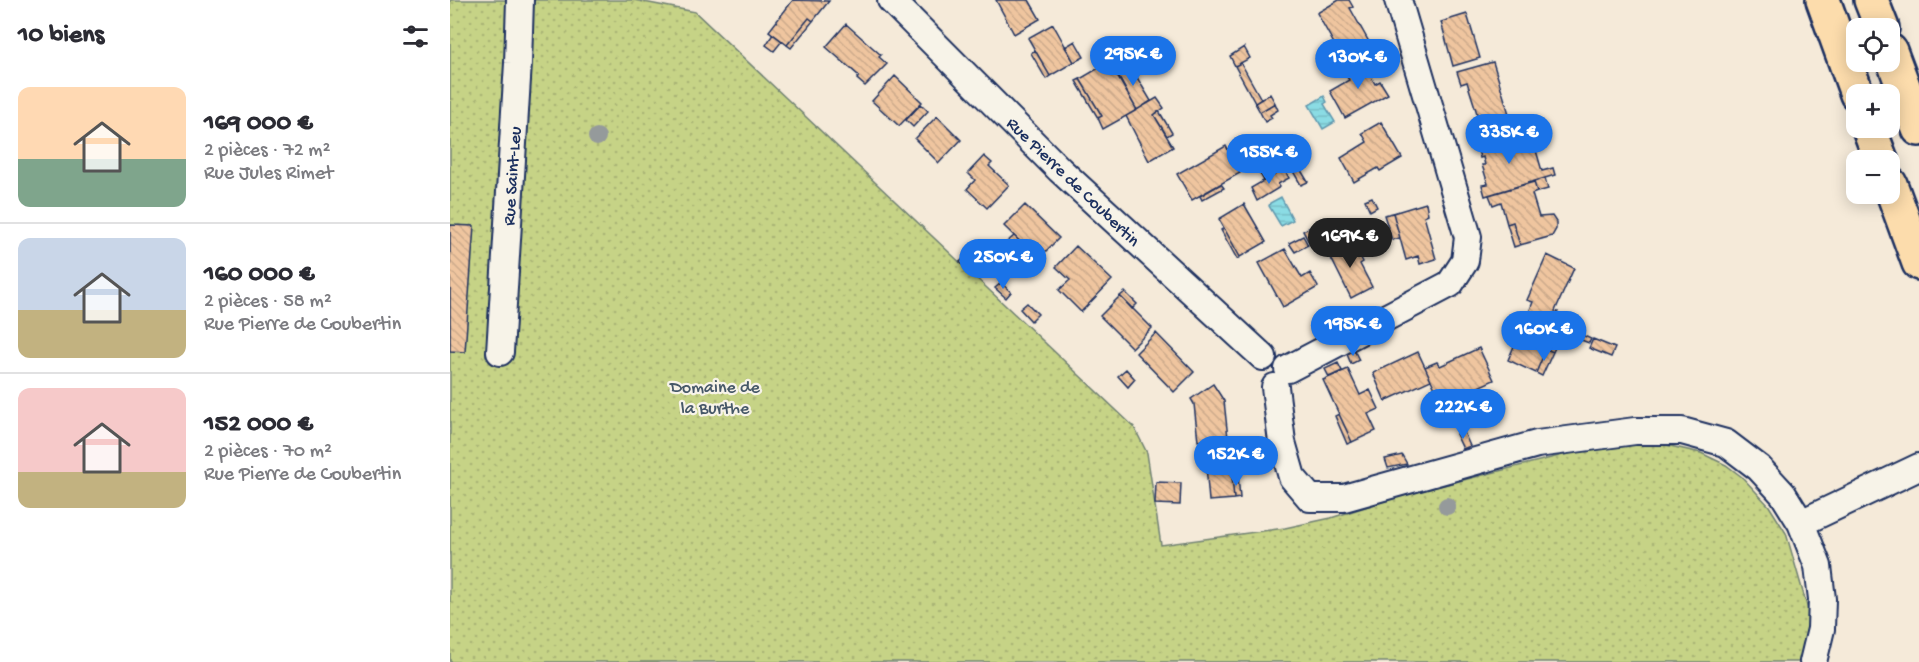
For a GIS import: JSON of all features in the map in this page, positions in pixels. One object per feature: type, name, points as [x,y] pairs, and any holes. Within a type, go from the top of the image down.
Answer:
[{"type":"highway","points":[[1822,0],[1853,84]]},
{"type":"highway","points":[[1871,0],[1877,18]]},
{"type":"highway","points":[[1898,72],[1919,129]]},
{"type":"highway","points":[[1897,204],[1919,263]]},
{"type":"street","name":"Rue Saint-Leu","points":[[500,352],[520,0]]},
{"type":"street","name":"Rue Pierre de Coubertin","points":[[891,0],[1060,170],[1263,357],[1256,366],[1257,377],[1264,385],[1282,378]]},
{"type":"street","points":[[1398,0],[1468,237],[1465,261],[1450,284],[1282,378],[1282,442],[1292,477],[1310,498],[1344,498],[1537,444],[1635,430],[1682,430],[1726,442],[1759,468],[1783,494],[1801,523],[1818,566],[1822,599],[1821,629],[1813,662]]},
{"type":"street","points":[[1801,523],[1919,467]]},
{"type":"green space","name":"Domaine de la Burthe","points":[[450,0],[634,0],[695,12],[1134,427],[1147,453],[1161,545],[1285,528],[1331,518],[1400,496],[1591,448],[1657,443],[1701,453],[1726,465],[1742,477],[1769,506],[1786,533],[1823,662],[450,662]]},
{"type":"water","points":[[1324,96],[1327,102],[1324,104],[1335,122],[1323,129],[1309,105]]},
{"type":"water","points":[[1281,197],[1293,220],[1281,226],[1269,206]]},
{"type":"building","points":[[793,0],[829,1],[813,21],[809,18],[787,45],[769,31]]},
{"type":"building","points":[[996,0],[1029,0],[1040,19],[1014,34]]},
{"type":"building","points":[[1339,0],[1349,0],[1353,7],[1350,8],[1369,42],[1342,58],[1317,13]]},
{"type":"building","points":[[1467,14],[1480,58],[1453,66],[1441,22]]},
{"type":"building","points":[[809,18],[813,21],[791,48],[787,45]]},
{"type":"building","points":[[846,24],[881,55],[879,57],[887,64],[865,86],[857,79],[859,76],[826,47]]},
{"type":"building","points":[[1053,24],[1074,62],[1050,76],[1028,38]]},
{"type":"building","points":[[773,34],[782,41],[774,51],[766,45]]},
{"type":"building","points":[[1075,41],[1084,57],[1074,62],[1065,47]]},
{"type":"building","points":[[1244,47],[1250,58],[1235,66],[1230,56]]},
{"type":"building","points":[[1035,50],[1050,76],[1046,79],[1031,53]]},
{"type":"building","points":[[1366,60],[1371,69],[1368,71],[1375,84],[1380,81],[1388,94],[1345,118],[1330,91],[1349,80],[1344,72]]},
{"type":"building","points":[[1109,62],[1137,110],[1103,129],[1098,118],[1102,116],[1080,79]]},
{"type":"building","points":[[1493,62],[1510,117],[1481,126],[1467,82],[1461,84],[1457,72]]},
{"type":"building","points":[[1241,63],[1261,99],[1255,103],[1235,66]]},
{"type":"building","points":[[1129,64],[1151,101],[1137,110],[1116,72]]},
{"type":"building","points":[[895,76],[922,102],[899,126],[872,101]]},
{"type":"building","points":[[1080,79],[1102,116],[1098,118],[1076,81]]},
{"type":"building","points":[[1270,94],[1275,103],[1260,112],[1255,103]]},
{"type":"building","points":[[1157,98],[1164,108],[1154,115],[1173,147],[1149,161],[1126,116]]},
{"type":"building","points":[[1275,103],[1278,110],[1270,115],[1272,118],[1265,122],[1260,112]]},
{"type":"building","points":[[921,104],[928,111],[913,127],[906,120]]},
{"type":"building","points":[[1159,111],[1172,133],[1167,136],[1154,115]]},
{"type":"building","points":[[937,116],[961,140],[939,163],[915,139]]},
{"type":"building","points":[[1381,122],[1402,158],[1354,182],[1341,158],[1367,142],[1362,133]]},
{"type":"building","points":[[1504,133],[1509,154],[1535,147],[1542,171],[1553,168],[1555,175],[1485,196],[1482,185],[1488,184],[1482,165],[1485,165],[1483,157],[1480,158],[1476,141]]},
{"type":"building","points":[[1295,139],[1303,156],[1291,163],[1282,146]]},
{"type":"building","points":[[1226,146],[1240,173],[1192,200],[1177,174]]},
{"type":"building","points":[[1275,149],[1285,168],[1281,171],[1271,152]]},
{"type":"building","points":[[984,156],[992,163],[989,166],[1009,185],[987,208],[967,189],[975,180],[968,173]]},
{"type":"building","points":[[1274,158],[1281,171],[1264,181],[1257,168]]},
{"type":"building","points":[[1296,162],[1308,182],[1301,185],[1290,166]]},
{"type":"building","points":[[1284,169],[1289,178],[1278,184],[1280,187],[1257,201],[1251,188]]},
{"type":"building","points":[[1545,178],[1548,189],[1537,192],[1534,182]]},
{"type":"building","points":[[1534,182],[1537,192],[1532,194],[1539,217],[1552,216],[1556,222],[1556,229],[1552,236],[1520,245],[1513,222],[1507,224],[1501,202],[1493,205],[1489,195]]},
{"type":"building","points":[[1221,184],[1224,188],[1202,200],[1200,196]]},
{"type":"building","points":[[1372,197],[1377,207],[1370,211],[1365,200]]},
{"type":"building","points":[[1426,203],[1428,214],[1424,216],[1436,259],[1420,264],[1418,256],[1406,260],[1393,213]]},
{"type":"building","points":[[1244,204],[1266,242],[1240,257],[1219,219]]},
{"type":"building","points":[[1025,205],[1059,238],[1038,259],[1004,226]]},
{"type":"building","points":[[1393,213],[1400,238],[1392,240],[1384,215]]},
{"type":"building","points":[[1513,222],[1520,245],[1514,247],[1507,224]]},
{"type":"building","points":[[1316,224],[1324,237],[1310,244],[1303,231]]},
{"type":"building","points":[[450,225],[474,226],[465,352],[450,351]]},
{"type":"building","points":[[1224,228],[1240,257],[1237,259],[1221,230]]},
{"type":"building","points":[[1014,236],[1028,249],[1021,256],[1007,242]]},
{"type":"building","points":[[1303,236],[1308,245],[1295,252],[1289,243]]},
{"type":"building","points":[[1352,240],[1363,262],[1360,264],[1372,287],[1351,298],[1328,252]]},
{"type":"building","points":[[1076,246],[1112,280],[1081,312],[1059,290],[1070,280],[1056,267]]},
{"type":"building","points":[[1285,249],[1302,278],[1310,273],[1318,287],[1283,307],[1259,263]]},
{"type":"building","points":[[970,252],[975,256],[965,267],[960,262]]},
{"type":"building","points":[[1547,255],[1574,268],[1555,311],[1558,312],[1553,323],[1529,312],[1533,302],[1527,300]]},
{"type":"building","points":[[1001,283],[1011,292],[1006,298],[995,288]]},
{"type":"building","points":[[1125,292],[1137,304],[1132,309],[1120,296]]},
{"type":"building","points":[[1120,296],[1152,328],[1132,348],[1100,316]]},
{"type":"building","points":[[1027,303],[1038,314],[1031,321],[1020,309]]},
{"type":"building","points":[[1529,312],[1564,327],[1553,352],[1546,349],[1536,373],[1508,360]]},
{"type":"building","points":[[1573,331],[1591,339],[1589,343],[1571,336]]},
{"type":"building","points":[[1156,333],[1194,372],[1174,392],[1136,353]]},
{"type":"building","points":[[1593,339],[1615,348],[1611,357],[1589,348]]},
{"type":"building","points":[[1479,348],[1494,380],[1454,398],[1457,405],[1445,410],[1425,367],[1437,362],[1440,366]]},
{"type":"building","points":[[1546,349],[1553,352],[1542,376],[1536,373]]},
{"type":"building","points":[[1354,350],[1359,360],[1351,364],[1347,354]]},
{"type":"building","points":[[1418,352],[1431,380],[1385,401],[1373,373]]},
{"type":"building","points":[[1338,363],[1342,371],[1329,377],[1325,369]]},
{"type":"building","points":[[1126,369],[1135,379],[1128,387],[1118,376]]},
{"type":"building","points":[[1348,369],[1360,395],[1370,390],[1379,409],[1368,414],[1376,431],[1352,442],[1323,380]]},
{"type":"building","points":[[1213,384],[1224,401],[1228,438],[1198,441],[1194,404],[1191,399]]},
{"type":"building","points":[[1472,390],[1475,396],[1457,405],[1454,398]]},
{"type":"building","points":[[1438,395],[1444,408],[1433,413],[1427,400]]},
{"type":"building","points":[[1339,414],[1352,442],[1347,444],[1335,416]]},
{"type":"building","points":[[1463,430],[1470,446],[1463,449],[1456,434]]},
{"type":"building","points":[[1233,451],[1234,499],[1209,501],[1205,454]]},
{"type":"building","points":[[1402,455],[1407,464],[1388,468],[1385,459]]},
{"type":"building","points":[[1232,476],[1238,476],[1240,498],[1234,499]]},
{"type":"building","points":[[1156,482],[1181,483],[1180,505],[1155,504]]}]
